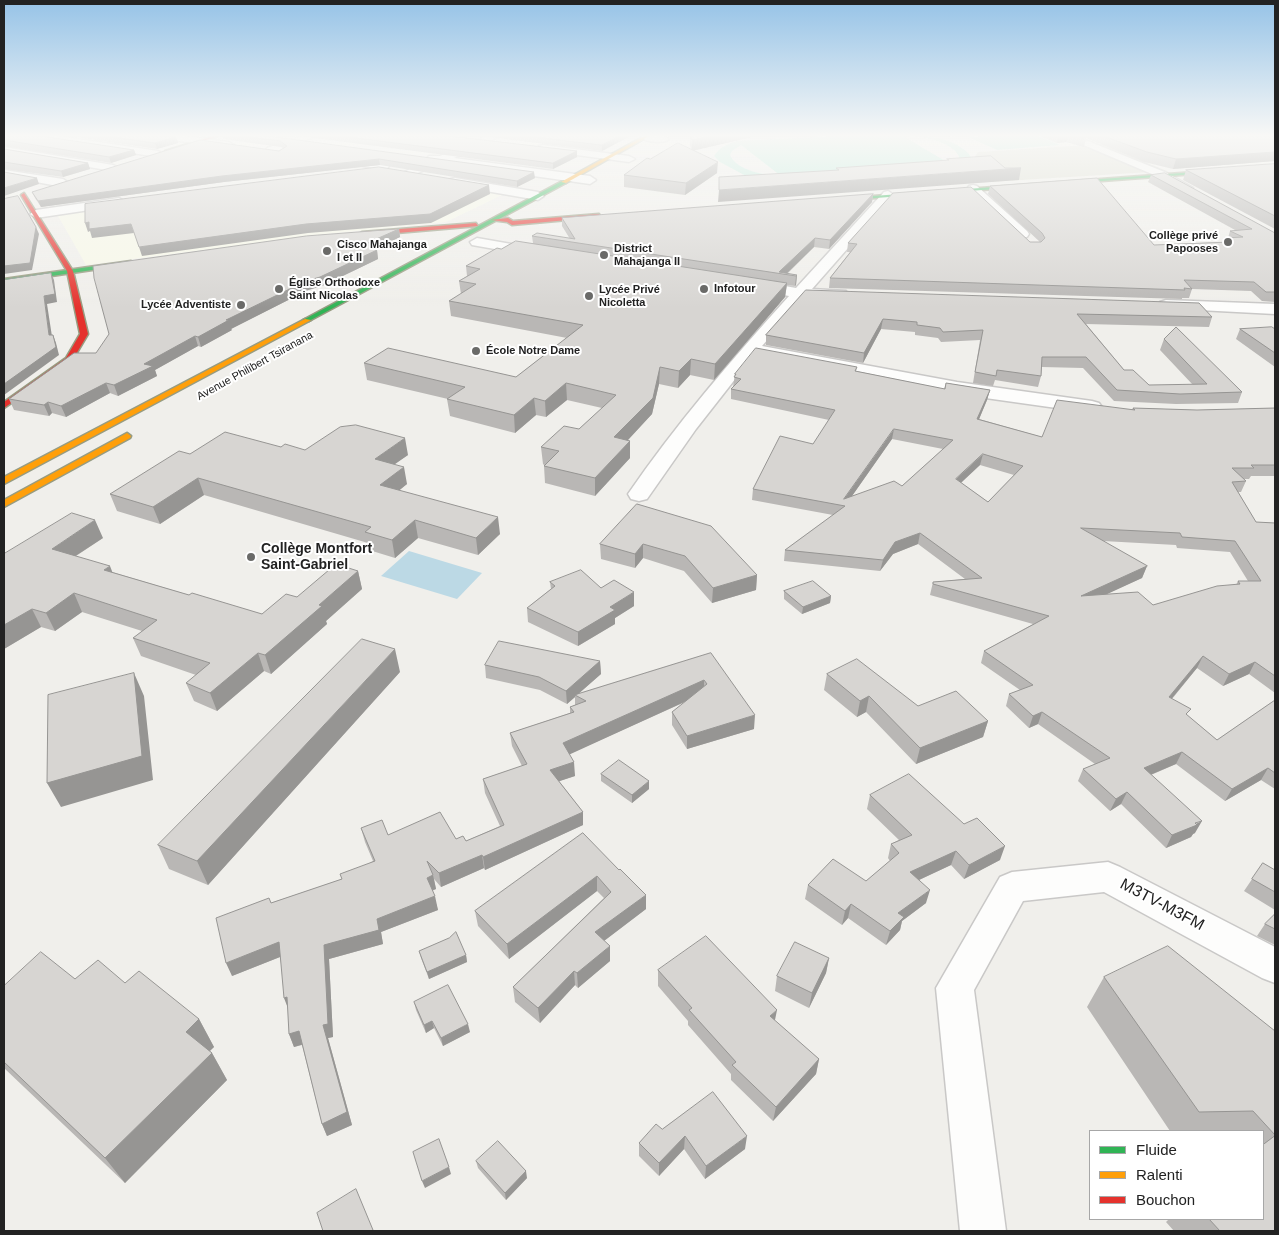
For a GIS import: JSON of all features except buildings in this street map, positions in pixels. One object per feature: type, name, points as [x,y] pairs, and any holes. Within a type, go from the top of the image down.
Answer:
[{"type":"main road","points":[[10,199],[30,193]]},
{"type":"main road","points":[[4,406],[69,360],[84,334],[70,271],[36,214],[32,193]]},
{"type":"main road","name":"Avenue Philibert Tsiranana","points":[[4,481],[544,193]]},
{"type":"main road","points":[[473,244],[567,193]]},
{"type":"main road","points":[[829,199],[917,193]]},
{"type":"main road","points":[[347,236],[491,222],[497,227],[509,224],[613,215]]},
{"type":"main road","points":[[4,281],[144,261]]},
{"type":"main road","points":[[156,399],[172,404]]},
{"type":"main road","points":[[7,500],[139,430]]},
{"type":"street","points":[[518,193],[538,196]]},
{"type":"street","points":[[978,193],[1034,246]]},
{"type":"street","points":[[639,494],[689,425],[750,349],[888,195]]},
{"type":"street","points":[[36,214],[133,200]]},
{"type":"street","points":[[473,244],[558,255]]},
{"type":"street","points":[[742,284],[800,293],[859,295]]},
{"type":"street","points":[[1146,304],[1275,309]]},
{"type":"street","points":[[750,349],[957,388],[1110,408]]},
{"type":"street","name":"M3TV-M3FM","points":[[983,1231],[955,988],[1012,886],[1108,876],[1275,966]]},
{"type":"shaded area","points":[[231,193],[506,193],[446,222],[336,233],[86,265],[57,214]]},
{"type":"water","points":[[409,551],[482,573],[457,599],[381,576]]},
{"type":"traffic: fast","points":[[307,320],[544,193]]},
{"type":"traffic: fast","points":[[836,199],[923,193]]},
{"type":"traffic: fast","points":[[4,281],[131,263]]},
{"type":"traffic: slow","points":[[4,481],[307,320]]},
{"type":"traffic: slow","points":[[4,504],[127,436]]},
{"type":"traffic: jam","points":[[4,406],[69,359],[84,334],[70,271],[24,195]]},
{"type":"traffic: jam","points":[[494,220],[508,220],[512,223],[599,216]]},
{"type":"traffic: jam","points":[[362,234],[476,225]]},
{"type":"place","name":"Collège privé Papooses","points":[[1228,242]]},
{"type":"place","name":"Cisco Mahajanga I et II","points":[[327,251]]},
{"type":"place","name":"District Mahajanga II","points":[[604,255]]},
{"type":"place","name":"Église Orthodoxe Saint Nicolas","points":[[279,289]]},
{"type":"place","name":"Infotour","points":[[704,289]]},
{"type":"place","name":"Lycée Privé Nicoletta","points":[[589,296]]},
{"type":"place","name":"Lycée Adventiste","points":[[241,305]]},
{"type":"place","name":"École Notre Dame","points":[[476,351]]},
{"type":"place","name":"Collège Montfort Saint-Gabriel","points":[[251,557]]}]
